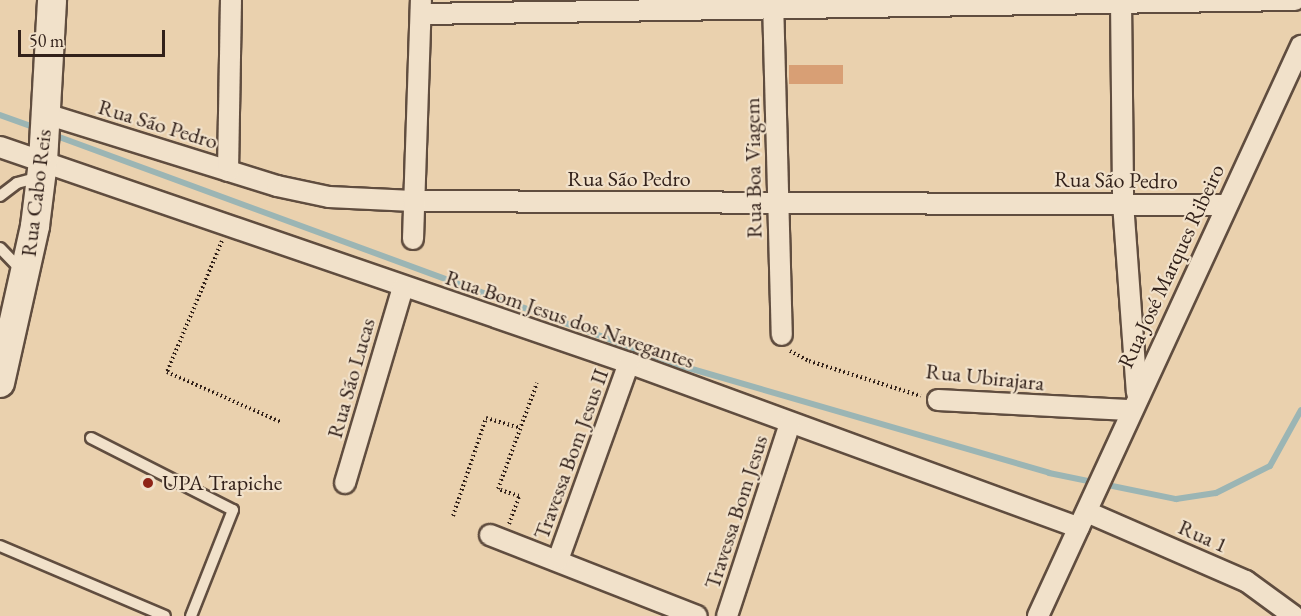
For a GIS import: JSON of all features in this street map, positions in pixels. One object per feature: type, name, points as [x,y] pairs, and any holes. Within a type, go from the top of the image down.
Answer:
[{"type":"main road","name":"Rua Cabo Reis","points":[[0,383],[25,273],[43,165],[52,0]]},
{"type":"street","points":[[228,171],[231,0]]},
{"type":"street","points":[[413,239],[421,7],[1295,0]]},
{"type":"street","points":[[1121,2],[1123,203],[1133,402]]},
{"type":"street","name":"Rua Boa Viagem","points":[[773,4],[782,334]]},
{"type":"street","name":"Rua José Marques Ribeiro","points":[[1038,616],[1085,516],[1133,402],[1301,46]]},
{"type":"street","name":"Rua São Pedro","points":[[46,117],[228,171],[329,197],[413,201],[1225,205]]},
{"type":"street","name":"Rua Bom Jesus dos Navegantes","points":[[0,147],[43,165],[229,223],[403,287],[629,363],[790,423],[1085,516]]},
{"type":"street","name":"Rua São Lucas","points":[[345,483],[403,287]]},
{"type":"street","name":"Travessa Bom Jesus II","points":[[558,560],[629,363]]},
{"type":"street","name":"Rua Ubirajara","points":[[938,400],[1133,402]]},
{"type":"street","name":"Travessa Bom Jesus","points":[[727,616],[790,423]]},
{"type":"street","name":"Rua 1","points":[[1085,516],[1246,581],[1284,613]]},
{"type":"street","points":[[497,538],[697,616]]},
{"type":"lane","points":[[0,196],[43,165]]},
{"type":"lane","points":[[0,248],[25,273]]},
{"type":"lane","points":[[91,438],[233,510],[190,616]]},
{"type":"lane","points":[[0,546],[165,616]]},
{"type":"path","points":[[229,223],[168,372],[281,422]]},
{"type":"path","name":"Rua Ubirajara","points":[[782,334],[789,351],[809,361],[938,400]]},
{"type":"path","points":[[497,538],[519,496],[498,489],[537,382]]},
{"type":"path","points":[[453,516],[486,418],[520,428]]},
{"type":"building","points":[[789,65],[843,65],[843,84],[789,84]]},
{"type":"waterway","points":[[0,115],[39,129]]},
{"type":"waterway","points":[[51,134],[685,367],[1049,473],[1176,499],[1216,493],[1270,466],[1301,410]]},
{"type":"place","name":"UPA Trapiche","points":[[148,483]]}]
